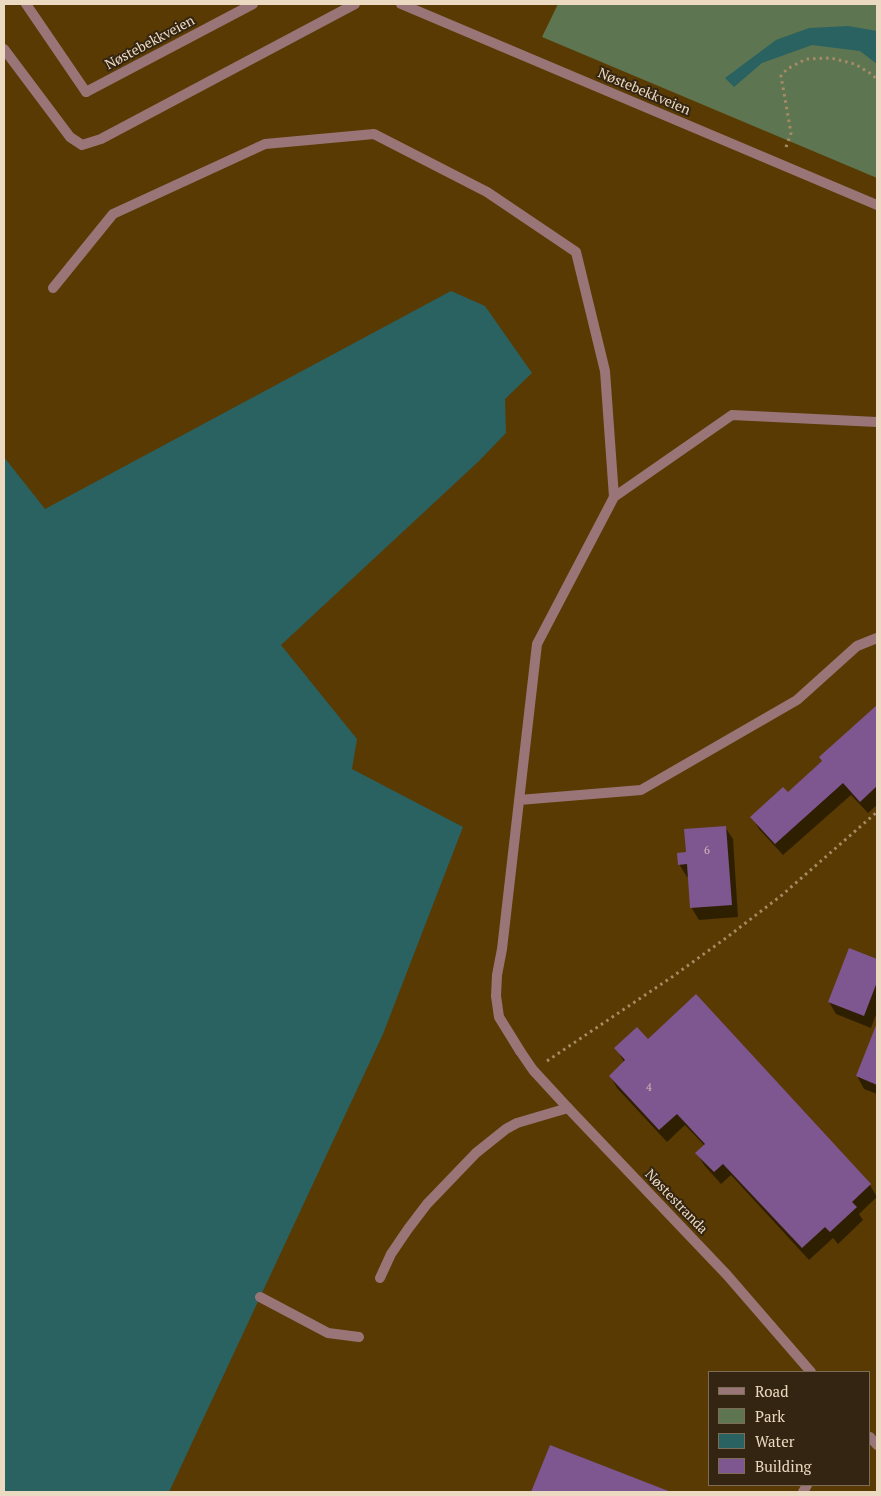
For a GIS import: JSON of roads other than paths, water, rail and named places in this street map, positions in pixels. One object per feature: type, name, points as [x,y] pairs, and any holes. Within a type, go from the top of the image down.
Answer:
[{"type":"street","name":"Nøstebekkveien","points":[[26,4],[86,92],[253,4]]},
{"type":"street","points":[[4,49],[70,137],[82,145],[101,139],[354,4]]},
{"type":"street","name":"Nøstebekkveien","points":[[401,4],[877,205]]},
{"type":"street","points":[[53,288],[113,214],[265,144],[374,134],[487,192],[576,252],[605,371],[614,497]]},
{"type":"street","points":[[614,497],[732,415],[877,422]]},
{"type":"street","name":"Nøstestranda","points":[[614,497],[537,644],[502,949],[496,975],[499,1017],[533,1070],[728,1275],[810,1371]]},
{"type":"street","points":[[519,800],[641,790],[797,700],[858,646],[877,638]]},
{"type":"street","points":[[380,1278],[391,1254],[427,1204],[476,1153],[506,1129],[517,1123],[568,1108]]},
{"type":"street","points":[[260,1297],[328,1333],[359,1337]]},
{"type":"water","points":[[848,26],[877,31],[877,64],[860,51],[812,45],[762,63],[734,87],[725,78],[776,40],[809,28]]},
{"type":"water","points":[[451,291],[485,306],[532,373],[505,399],[506,433],[479,461],[281,645],[357,739],[352,769],[463,827],[383,1034],[169,1492],[4,1492],[4,457],[45,509]]}]
